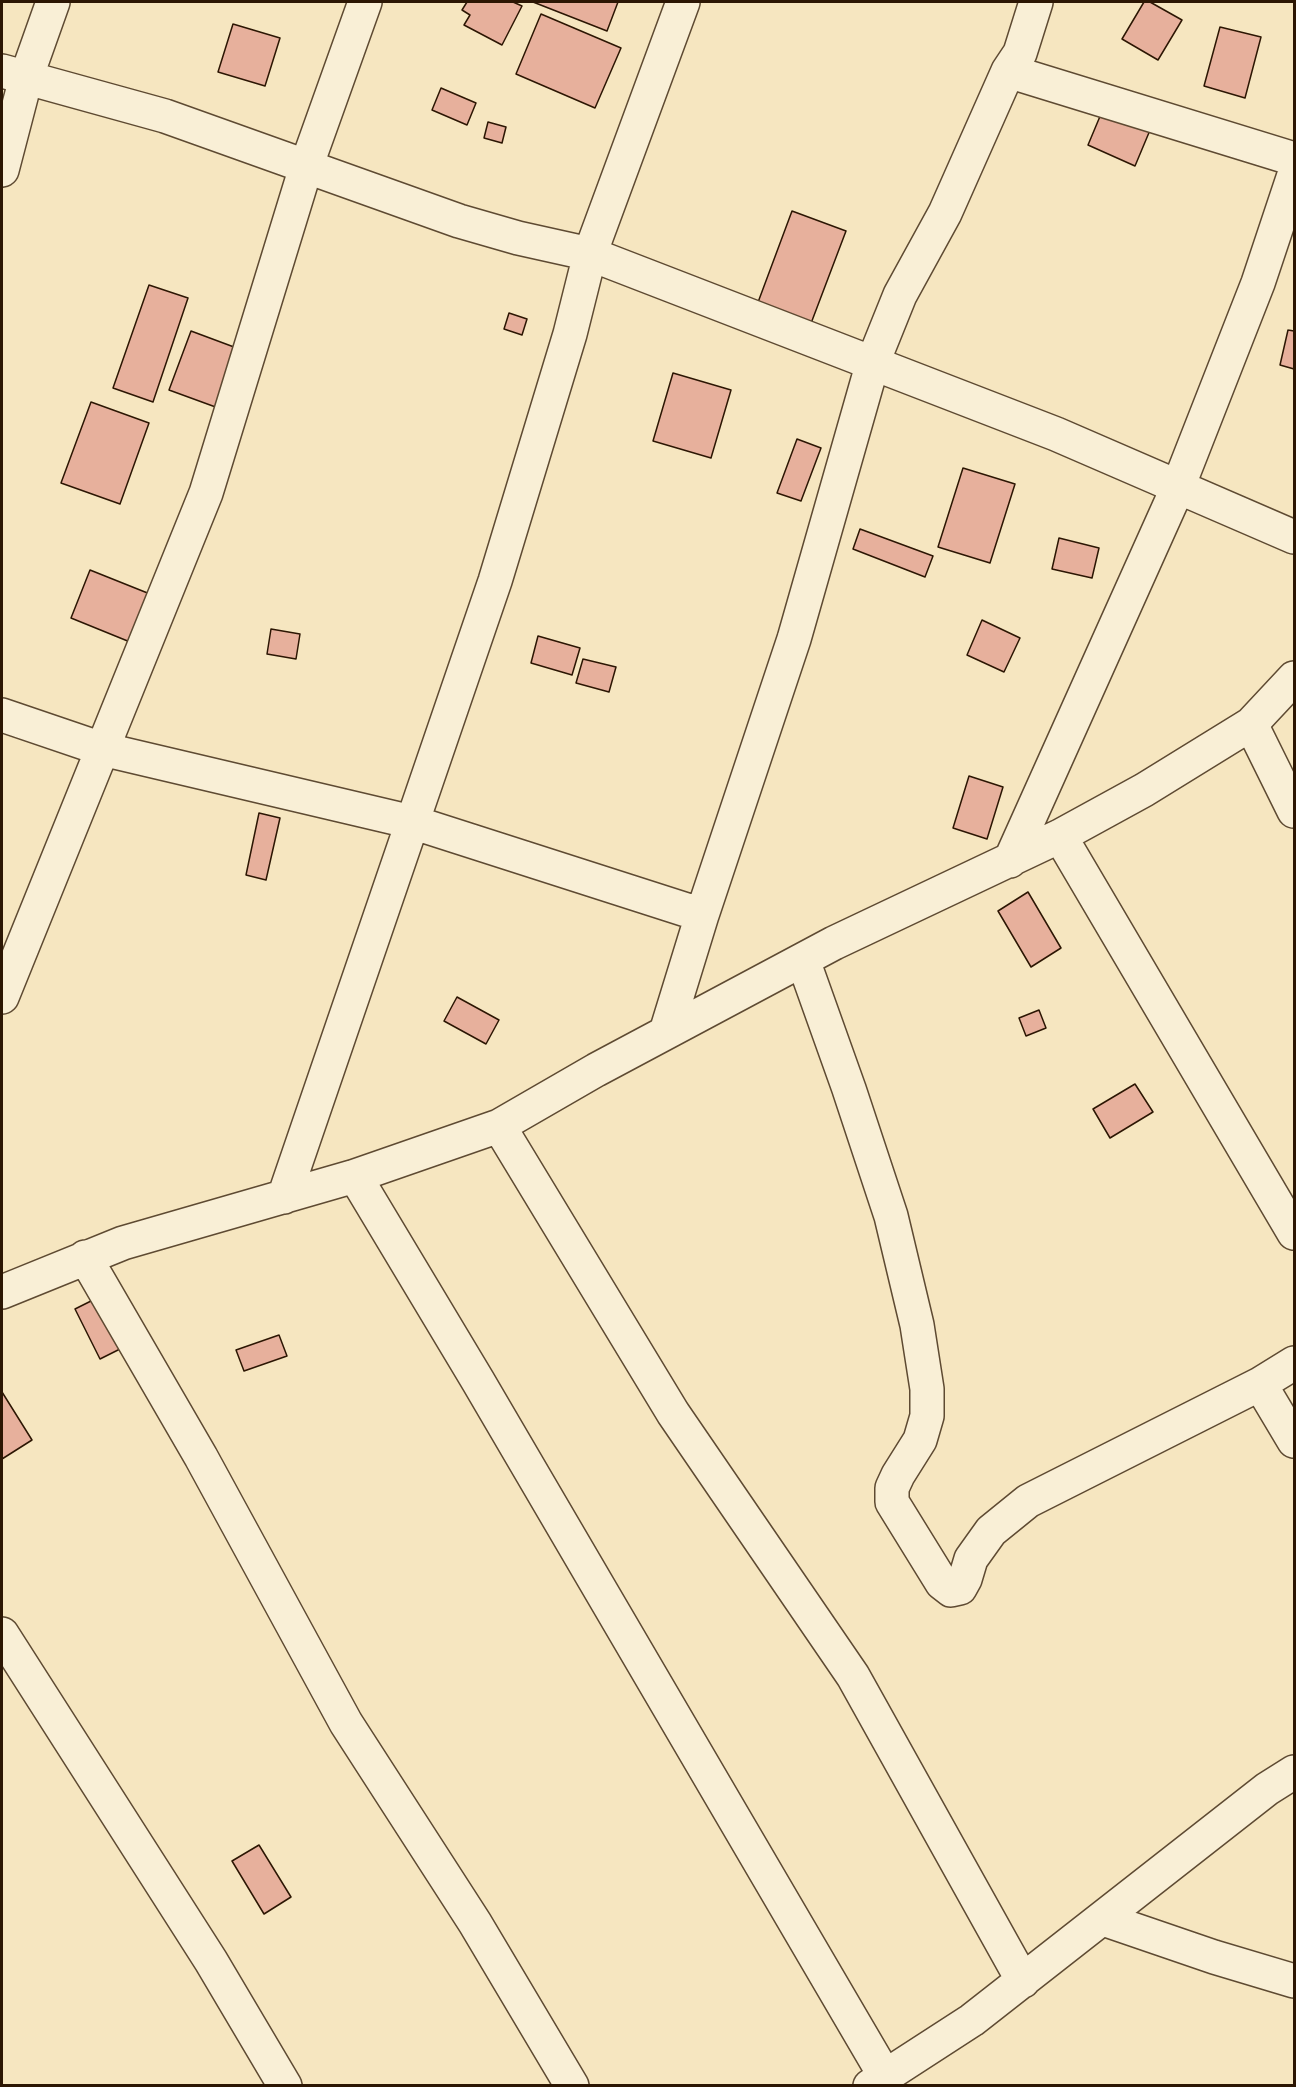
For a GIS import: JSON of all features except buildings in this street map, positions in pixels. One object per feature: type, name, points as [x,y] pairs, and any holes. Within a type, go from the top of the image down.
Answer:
[{"type":"street","points":[[2,170],[14,74],[53,2]]},
{"type":"street","points":[[2,996],[206,493],[306,167],[365,2]]},
{"type":"street","points":[[284,1197],[495,581],[570,334],[590,254],[683,2]]},
{"type":"street","points":[[666,1032],[702,915],[794,639],[873,362],[900,295],[945,213],[1008,71],[1020,53],[1036,2]]},
{"type":"street","points":[[1008,71],[1294,159]]},
{"type":"street","points":[[14,74],[165,116],[459,221],[518,238],[590,254],[1056,434],[1294,537]]},
{"type":"street","points":[[1010,861],[1178,487],[1258,283],[1294,175]]},
{"type":"street","points":[[2,1292],[85,1257],[186,1224],[355,1176],[499,1126],[596,1070],[802,960],[918,902],[1010,861],[1144,790],[1251,724],[1294,678]]},
{"type":"street","points":[[2,715],[102,749],[412,822],[702,915]]},
{"type":"street","points":[[1251,724],[1294,811]]},
{"type":"street","points":[[1060,836],[1294,1233]]},
{"type":"street","points":[[802,960],[849,1089],[891,1216],[917,1325],[927,1389],[927,1416],[920,1440],[897,1475],[892,1488],[892,1502],[942,1583],[951,1590],[960,1588],[965,1580],[971,1559],[991,1531],[1029,1501],[1260,1384],[1294,1363]]},
{"type":"street","points":[[499,1126],[673,1413],[853,1676],[1023,1981]]},
{"type":"street","points":[[355,1176],[478,1381],[878,2081],[972,2020],[1267,1789],[1294,1772]]},
{"type":"street","points":[[85,1257],[201,1457],[346,1723],[475,1923],[572,2085]]},
{"type":"street","points":[[1260,1384],[1294,1441]]},
{"type":"street","points":[[2,1634],[211,1961],[285,2085]]},
{"type":"street","points":[[1102,1919],[1294,1981]]}]
